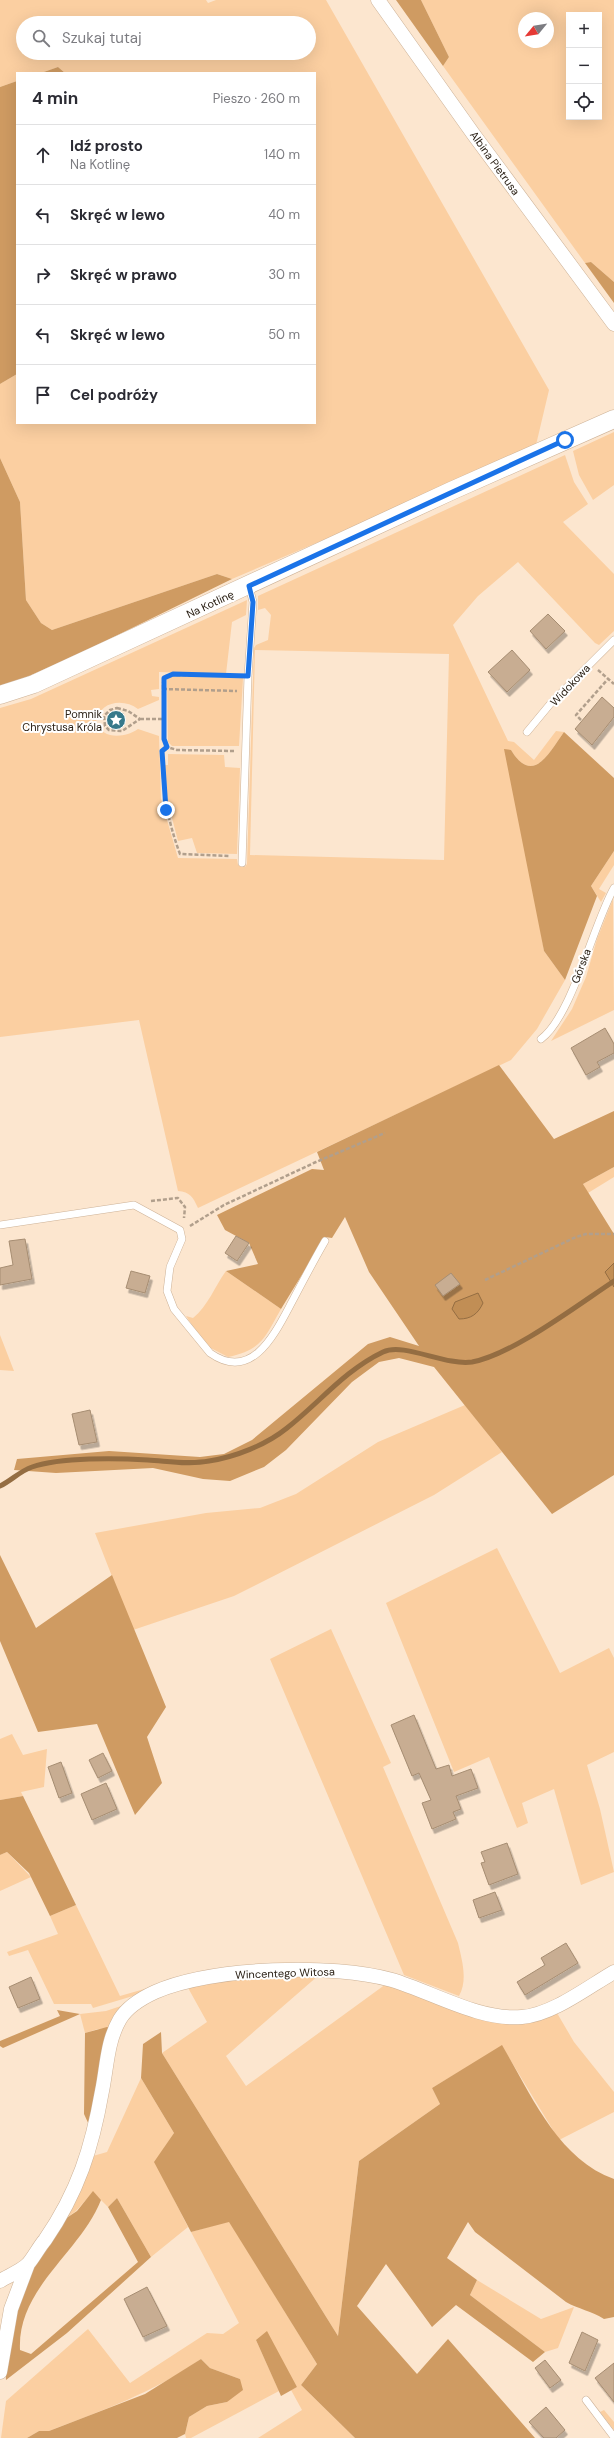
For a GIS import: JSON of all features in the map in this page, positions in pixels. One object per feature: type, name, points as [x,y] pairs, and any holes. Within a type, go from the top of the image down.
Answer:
[{"type":"street","name":"Albina Pietrusa","points":[[378,0],[474,135],[614,324]]},
{"type":"street","name":"Na Kotlinę","points":[[0,695],[34,684],[249,586],[450,491],[614,419]]},
{"type":"street","name":"Wincentego Witosa","points":[[0,2372],[11,2309],[28,2264],[67,2206],[84,2168],[92,2140],[110,2046],[116,2027],[127,2009],[154,1992],[187,1981],[240,1973],[337,1971],[393,1980],[464,2007],[495,2015],[520,2018],[536,2015],[552,2008],[614,1972]]},
{"type":"street","name":"Wincentego Witosa","points":[[0,2281],[28,2264]]},
{"type":"lane","points":[[242,860],[247,691],[253,602],[249,586]]},
{"type":"lane","name":"Widokowa","points":[[527,732],[552,703],[614,640]]},
{"type":"lane","name":"Górska","points":[[542,1039],[550,1032],[563,1009],[614,888]]},
{"type":"lane","points":[[0,1225],[134,1204],[181,1231],[182,1239],[170,1267],[166,1286],[170,1302],[210,1353],[219,1358],[235,1362],[255,1355],[270,1342],[325,1241]]},
{"type":"lane","points":[[586,2400],[614,2437]]},
{"type":"path","points":[[598,670],[614,684]]},
{"type":"path","points":[[167,747],[164,739],[164,678],[170,675],[248,676]]},
{"type":"path","points":[[581,720],[576,715],[608,679]]},
{"type":"path","points":[[163,689],[247,691]]},
{"type":"path","points":[[140,719],[128,711],[117,708],[109,711],[103,719],[109,730],[118,732],[140,719],[164,719]]},
{"type":"path","points":[[167,747],[177,750],[245,752]]},
{"type":"path","points":[[167,747],[162,751],[164,798],[169,823],[180,854],[242,860]]},
{"type":"path","points":[[181,1231],[224,1205],[316,1162],[385,1133]]},
{"type":"path","points":[[134,1204],[164,1198],[178,1198],[185,1207],[181,1231]]},
{"type":"path","points":[[485,1280],[576,1237],[586,1234],[614,1234]]},
{"type":"shaded area","points":[[0,0],[206,0],[208,3],[216,0],[326,0],[549,390],[536,445],[431,494],[232,579],[217,574],[52,630],[41,623],[26,600],[20,502],[0,458],[0,384],[16,375],[16,424],[316,424],[316,72],[64,72],[58,67],[44,72],[16,72],[16,81],[0,87]]},
{"type":"shaded area","points":[[396,0],[421,0],[449,57],[443,66]]},
{"type":"shaded area","points":[[421,0],[614,0],[614,282],[591,262],[585,263],[443,66],[449,57]]},
{"type":"shaded area","points":[[58,67],[64,72],[44,72]]},
{"type":"shaded area","points":[[16,81],[16,375],[0,384],[0,87]]},
{"type":"shaded area","points":[[591,262],[614,282],[614,303],[585,263]]},
{"type":"shaded area","points":[[614,432],[614,485],[593,500],[579,475],[573,451]]},
{"type":"shaded area","points":[[565,455],[574,482],[588,504],[563,522],[614,574],[614,631],[599,645],[595,643],[518,562],[478,596],[453,625],[508,741],[514,742],[534,760],[556,731],[564,732],[546,756],[533,766],[526,765],[519,760],[511,750],[544,951],[565,980],[537,1029],[511,1060],[198,1208],[191,1196],[178,1191],[139,1020],[0,1037],[0,708],[31,699],[247,600],[246,615],[232,622],[226,674],[159,672],[159,689],[151,690],[152,696],[159,697],[159,700],[138,709],[126,703],[107,706],[98,715],[96,722],[103,732],[114,736],[127,734],[138,729],[159,736],[161,799],[178,858],[237,859],[238,865],[245,867],[247,864],[254,648],[256,645],[268,640],[271,615],[265,608],[258,610],[258,596]],"holes":[[[255,650],[449,654],[444,860],[250,855]]]},
{"type":"shaded area","points":[[0,458],[20,502],[26,600],[41,623],[52,630],[217,574],[232,579],[79,654],[20,680],[0,686]]},
{"type":"shaded area","points":[[167,676],[243,678],[239,746],[172,746],[168,742]]},
{"type":"shaded area","points":[[564,732],[614,778],[614,851],[591,886],[597,896],[565,980],[544,951],[504,749],[511,750],[519,760],[526,765],[533,766],[546,756]]},
{"type":"shaded area","points":[[168,754],[224,755],[225,767],[240,768],[237,854],[197,853],[192,838],[178,841],[167,799],[164,765],[168,765]]},
{"type":"shaded area","points":[[614,851],[614,865],[599,889],[606,893],[601,902],[591,886]]},
{"type":"shaded area","points":[[613,899],[614,1010],[551,1041],[572,1009],[586,977],[597,939]]},
{"type":"shaded area","points":[[499,1065],[554,1139],[614,1111],[614,1167],[583,1184],[614,1234],[614,1475],[552,1514],[434,1367],[399,1358],[379,1362],[352,1382],[286,1450],[264,1467],[230,1481],[203,1479],[153,1468],[56,1473],[14,1470],[17,1459],[109,1451],[200,1457],[224,1454],[252,1440],[368,1344],[390,1337],[419,1346],[369,1272],[345,1217],[332,1238],[325,1237],[281,1309],[226,1271],[258,1264],[249,1243],[225,1230],[217,1215],[312,1169],[324,1170],[317,1152]]},
{"type":"shaded area","points":[[614,1167],[614,1177],[588,1193],[583,1184]]},
{"type":"shaded area","points":[[614,1263],[614,1287],[605,1272]]},
{"type":"shaded area","points":[[226,1271],[281,1309],[261,1341],[248,1350],[228,1357],[205,1345],[186,1316],[193,1318],[203,1308]]},
{"type":"shaded area","points":[[478,1293],[483,1303],[479,1310],[471,1317],[459,1319],[452,1309],[455,1302]]},
{"type":"shaded area","points":[[0,1335],[14,1371],[0,1370]]},
{"type":"shaded area","points":[[465,1405],[502,1452],[434,1495],[234,1596],[133,1630],[95,1533],[206,1513],[260,1508],[296,1494],[378,1442]]},
{"type":"shaded area","points":[[497,1548],[560,1673],[609,1648],[614,1658],[614,1752],[587,1765],[600,1809],[614,1872],[581,1885],[554,1789],[522,1803],[528,1823],[517,1828],[489,1757],[454,1772],[386,1603]]},
{"type":"shaded area","points":[[0,1555],[36,1628],[112,1575],[166,1707],[147,1737],[162,1783],[135,1815],[97,1724],[38,1732],[0,1641]]},
{"type":"shaded area","points":[[331,1629],[391,1763],[383,1767],[458,1943],[464,1977],[462,1990],[459,1996],[404,1975],[270,1659]]},
{"type":"shaded area","points":[[12,1734],[23,1755],[47,1749],[44,1787],[21,1792],[23,1796],[0,1800],[0,1739]]},
{"type":"shaded area","points":[[23,1796],[76,1905],[50,1916],[29,1873],[7,1852],[0,1855],[0,1800]]},
{"type":"shaded area","points":[[7,1852],[31,1877],[0,1891],[0,1855]]},
{"type":"shaded area","points":[[76,1905],[120,1996],[148,1988],[133,1996],[93,2008],[91,2004],[54,2004],[28,1950],[9,1956],[7,1952],[58,1934],[50,1916]]},
{"type":"shaded area","points":[[257,1975],[319,1975],[226,2056],[246,2086],[386,1984],[490,2021],[557,2013],[574,2042],[614,2092],[614,2112],[559,2140],[502,2046],[432,2088],[440,2104],[359,2161],[338,2336],[162,2053],[207,2022],[187,1986]]},
{"type":"shaded area","points":[[127,2004],[111,2028],[98,2029],[85,2033],[80,2014],[106,2011]]},
{"type":"shaded area","points":[[57,2010],[80,2014],[3,2048],[0,2046],[0,2041],[60,2016]]},
{"type":"shaded area","points":[[107,2027],[111,2028],[90,2127],[84,2114],[85,2033]]},
{"type":"shaded area","points":[[161,2032],[162,2053],[338,2336],[359,2161],[440,2104],[432,2088],[502,2045],[535,2103],[561,2140],[577,2156],[594,2169],[614,2179],[614,2317],[604,2319],[566,2302],[475,2232],[468,2222],[447,2258],[477,2280],[470,2295],[545,2352],[533,2362],[456,2305],[432,2327],[386,2264],[357,2306],[417,2374],[448,2339],[535,2438],[355,2438],[301,2385],[317,2364],[229,2222],[191,2232],[154,2162],[174,2133],[141,2078],[143,2044]]},
{"type":"shaded area","points":[[141,2078],[174,2133],[155,2162],[188,2227],[151,2257],[117,2198],[108,2207],[93,2192],[76,2211],[65,2219],[93,2156],[107,2152]]},
{"type":"shaded area","points":[[93,2191],[101,2200],[79,2237],[39,2289],[28,2308],[22,2328],[20,2350],[31,2354],[138,2262],[108,2207],[117,2198],[151,2257],[67,2333],[6,2380],[5,2363],[16,2309],[33,2267],[65,2219],[77,2211]]},
{"type":"shaded area","points":[[229,2221],[317,2364],[301,2385],[355,2438],[258,2438],[302,2410],[291,2390],[297,2387],[256,2340],[279,2391],[191,2438],[186,2438],[185,2434],[189,2417],[207,2406],[227,2402],[240,2379],[210,2368],[201,2359],[165,2382],[89,2416],[49,2431],[39,2431],[27,2438],[1,2438],[6,2401],[88,2329],[130,2383],[207,2333],[223,2334],[239,2323],[191,2232]]},
{"type":"shaded area","points":[[477,2280],[541,2319],[574,2307],[558,2348],[545,2352],[470,2295]]},
{"type":"shaded area","points":[[267,2331],[297,2387],[281,2396],[256,2340]]},
{"type":"shaded area","points":[[201,2359],[210,2368],[240,2379],[243,2390],[227,2402],[207,2406],[189,2417],[185,2434],[177,2438],[27,2438],[39,2431],[49,2431],[145,2394]]},
{"type":"shaded area","points":[[604,2410],[614,2422],[614,2430],[600,2412]]},
{"type":"building","points":[[548,614],[565,631],[546,649],[530,631]]},
{"type":"building","points":[[512,650],[530,670],[507,692],[488,672]]},
{"type":"building","points":[[602,697],[614,708],[614,717],[592,745],[575,729]]},
{"type":"building","points":[[605,1028],[614,1044],[614,1053],[597,1062],[600,1067],[586,1075],[571,1048]]},
{"type":"building","points":[[236,1236],[249,1243],[237,1261],[225,1253]]},
{"type":"building","points":[[25,1239],[32,1279],[0,1285],[0,1268],[13,1265],[9,1241]]},
{"type":"building","points":[[131,1271],[150,1276],[145,1293],[126,1288]]},
{"type":"building","points":[[451,1273],[460,1284],[443,1296],[435,1285]]},
{"type":"building","points":[[90,1410],[97,1442],[79,1445],[72,1414]]},
{"type":"building","points":[[414,1715],[436,1769],[449,1765],[452,1776],[471,1769],[478,1788],[456,1796],[461,1809],[453,1812],[456,1819],[432,1829],[422,1803],[431,1800],[419,1773],[412,1776],[391,1725]]},
{"type":"building","points":[[103,1753],[112,1771],[98,1778],[89,1760]]},
{"type":"building","points":[[61,1762],[72,1793],[59,1798],[48,1767]]},
{"type":"building","points":[[106,1783],[117,1809],[92,1820],[81,1794]]},
{"type":"building","points":[[507,1843],[518,1874],[489,1885],[481,1863],[485,1862],[481,1852]]},
{"type":"building","points":[[495,1892],[502,1910],[479,1918],[473,1900]]},
{"type":"building","points":[[566,1943],[578,1963],[525,1995],[517,1982],[545,1965],[541,1958]]},
{"type":"building","points":[[31,1977],[40,1999],[18,2008],[9,1987]]},
{"type":"building","points":[[147,2287],[167,2326],[143,2337],[124,2299]]},
{"type":"building","points":[[582,2332],[598,2340],[585,2371],[569,2363]]},
{"type":"building","points":[[545,2360],[561,2380],[550,2388],[535,2368]]},
{"type":"building","points":[[614,2363],[614,2402],[595,2378]]},
{"type":"building","points":[[546,2407],[565,2430],[556,2438],[544,2438],[529,2422]]},
{"type":"waterway","points":[[0,1486],[32,1467],[58,1461],[121,1459],[194,1463],[229,1457],[260,1445],[279,1434],[344,1377],[369,1359],[383,1352],[402,1350],[450,1361],[472,1362],[506,1350],[545,1328],[614,1281]]},
{"type":"place","name":"Pomnik Chrystusa Króla","points":[[116,720]]},
{"type":"route","points":[[166,810],[162,768],[162,751],[167,747],[164,744],[164,678],[173,674],[248,676],[253,602],[253,595],[249,586],[450,491],[565,440]]}]
